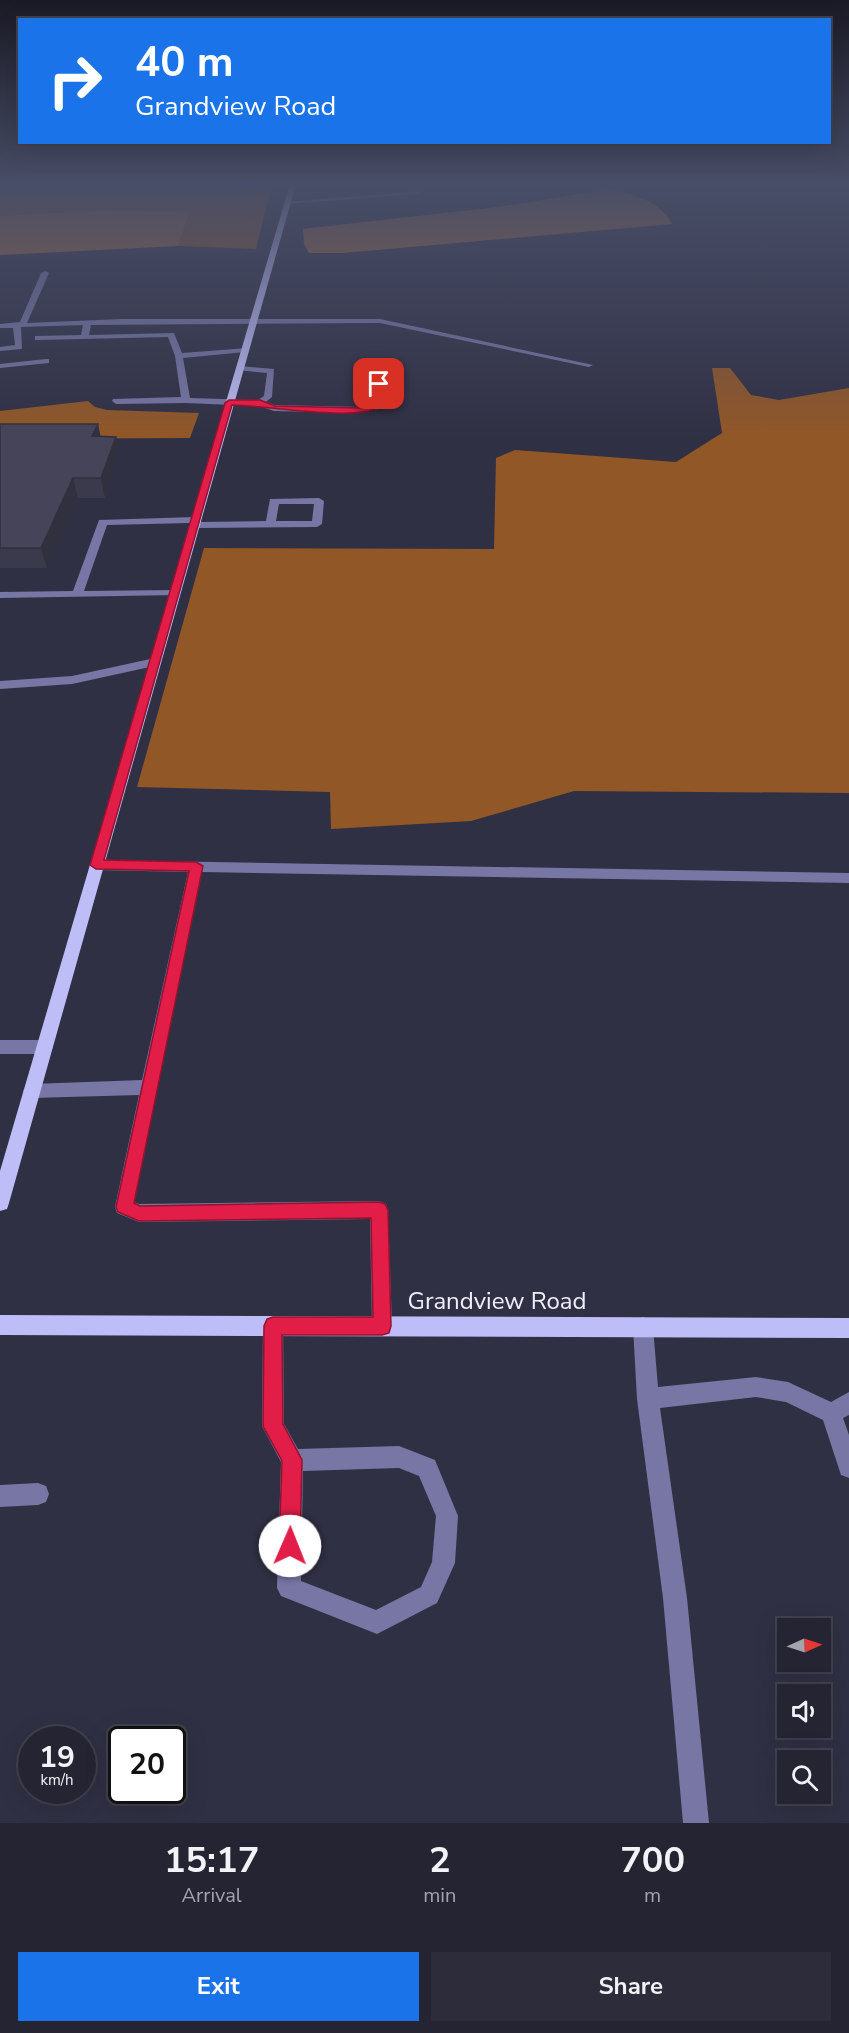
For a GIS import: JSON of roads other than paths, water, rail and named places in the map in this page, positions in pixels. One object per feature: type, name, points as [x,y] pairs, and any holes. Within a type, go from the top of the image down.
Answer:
[{"type":"main road","points":[[0,1203],[5,1170],[45,1047],[269,269]]},
{"type":"main road","name":"Grandview Road","points":[[0,1325],[849,1328]]},
{"type":"street","points":[[0,349],[19,347],[19,327],[45,273]]},
{"type":"street","points":[[0,326],[19,327],[88,322],[380,321],[589,365]]},
{"type":"street","points":[[84,338],[88,322]]},
{"type":"street","points":[[0,335],[19,327]]},
{"type":"street","points":[[38,338],[171,335],[179,356],[186,400]]},
{"type":"street","points":[[179,356],[245,350]]},
{"type":"street","points":[[0,366],[46,361]]},
{"type":"street","points":[[240,368],[271,371],[268,397],[260,403]]},
{"type":"street","points":[[116,401],[186,400],[260,403],[274,408],[361,410],[375,407],[379,384]]},
{"type":"street","points":[[77,594],[103,522],[195,522],[271,524],[317,524],[319,501],[274,501],[271,524]]},
{"type":"street","points":[[0,595],[174,593]]},
{"type":"street","points":[[0,685],[72,680],[155,662]]},
{"type":"street","points":[[96,865],[849,878]]},
{"type":"street","points":[[196,866],[124,1207],[139,1213],[379,1210],[382,1326]]},
{"type":"street","points":[[0,1047],[45,1047]]},
{"type":"street","points":[[32,1091],[150,1087]]},
{"type":"street","points":[[273,1326],[273,1426],[292,1460],[288,1588],[376,1622],[429,1595],[443,1563],[447,1516],[427,1468],[399,1457],[292,1460]]},
{"type":"street","points":[[643,1327],[648,1399],[675,1598],[696,1823]]},
{"type":"street","points":[[648,1399],[756,1387],[788,1392],[840,1408],[849,1467]]},
{"type":"street","points":[[0,1496],[38,1494]]}]
